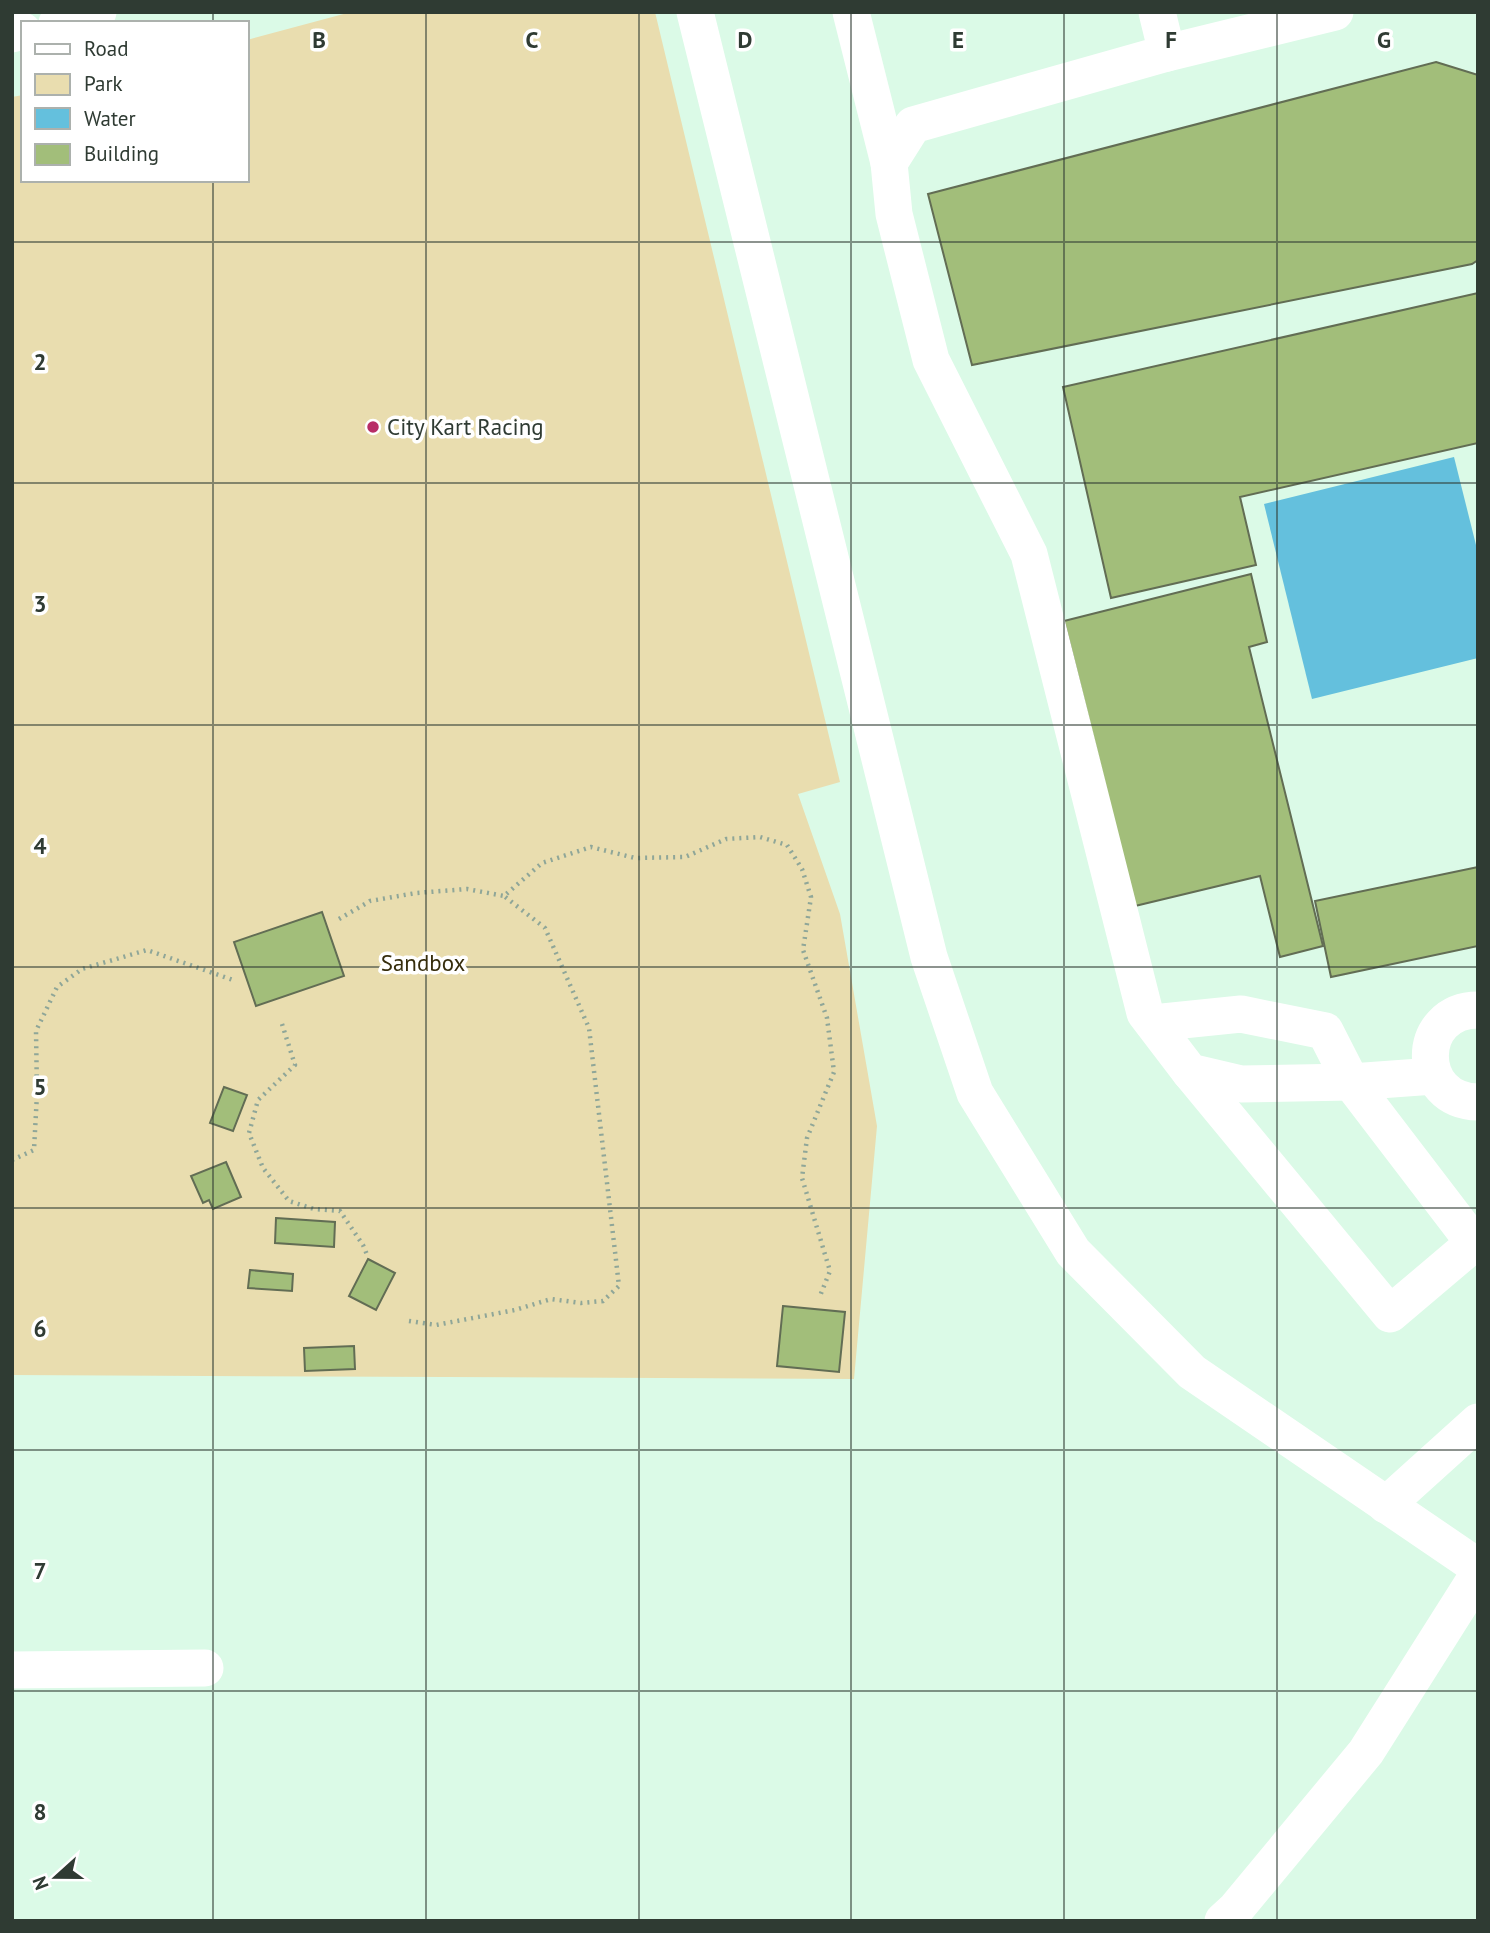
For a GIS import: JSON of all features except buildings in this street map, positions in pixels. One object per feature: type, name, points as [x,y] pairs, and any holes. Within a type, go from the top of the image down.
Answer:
[{"type":"street","points":[[64,21],[98,12]]},
{"type":"street","points":[[695,12],[929,957],[975,1093],[1073,1252],[1192,1373],[1478,1567]]},
{"type":"street","points":[[850,12],[889,163],[894,215],[931,360],[1029,554],[1145,1013],[1190,1072],[1390,1314],[1474,1243],[1351,1082],[1325,1031],[1241,1014],[1153,1023]]},
{"type":"street","points":[[1157,12],[1167,53]]},
{"type":"street","points":[[889,163],[913,125],[1167,53],[1335,12]]},
{"type":"street","points":[[1478,1010],[1460,1012],[1436,1031],[1429,1061],[1434,1076],[1443,1088],[1454,1097],[1478,1102]]},
{"type":"street","points":[[1190,1072],[1241,1084],[1351,1082],[1434,1076]]},
{"type":"street","points":[[1386,1505],[1478,1422]]},
{"type":"street","points":[[1223,1921],[1366,1752],[1478,1575]]},
{"type":"street","points":[[12,1670],[205,1668]]},
{"type":"path","points":[[505,895],[542,863],[591,847],[635,858],[685,857],[726,839],[760,837],[787,845],[802,869],[811,897],[803,950],[827,1018],[834,1072],[807,1138],[802,1178],[830,1270],[820,1296]]},
{"type":"path","points":[[340,919],[370,901],[416,893],[467,889],[505,895],[545,928],[589,1028],[619,1286],[603,1301],[581,1303],[551,1299],[515,1310],[436,1325],[409,1321]]},
{"type":"path","points":[[12,1160],[34,1150],[36,1031],[57,987],[82,969],[147,950],[233,979]]},
{"type":"path","points":[[282,1024],[295,1065],[258,1100],[249,1133],[263,1168],[289,1201],[314,1209],[340,1211],[368,1257]]},
{"type":"green space","name":"Sandbox","points":[[351,12],[655,12],[840,782],[798,794],[840,914],[877,1126],[854,1379],[12,1375],[12,97],[21,95],[21,182],[248,182],[248,40]]},
{"type":"water","points":[[1454,457],[1478,553],[1478,658],[1312,699],[1264,504]]},
{"type":"place","name":"City Kart Racing","points":[[373,427]]}]
